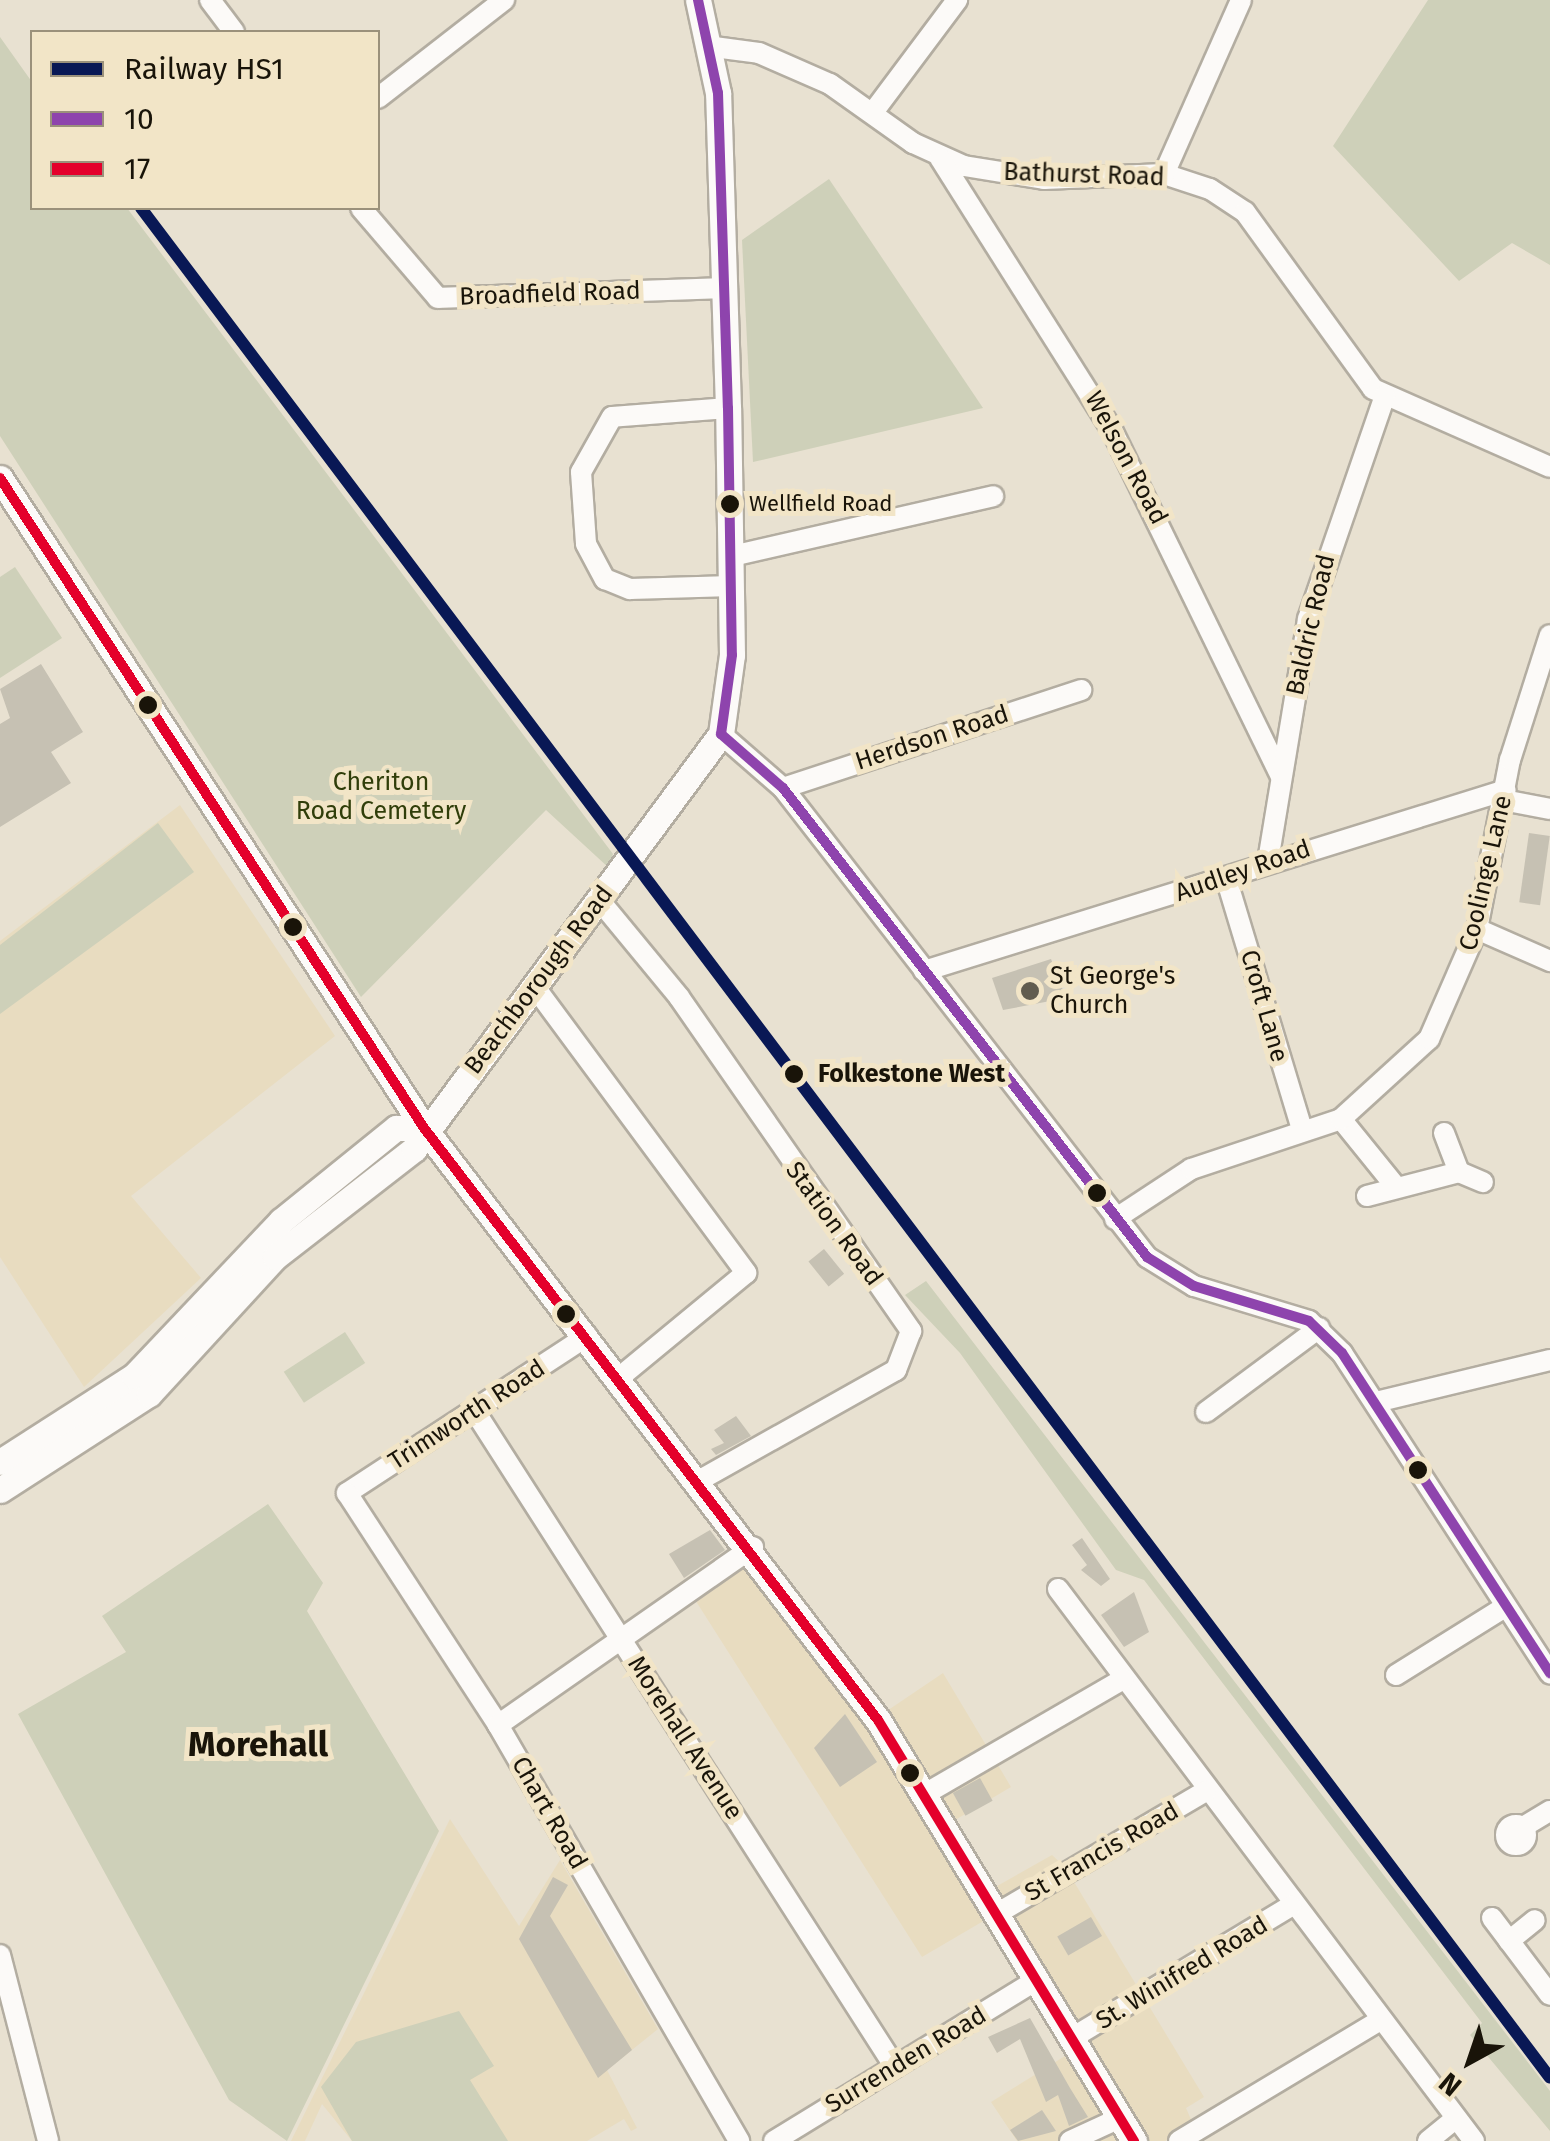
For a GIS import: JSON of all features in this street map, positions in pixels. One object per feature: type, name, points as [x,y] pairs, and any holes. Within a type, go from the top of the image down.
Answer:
[{"type":"main road","points":[[698,0],[714,47],[728,408],[732,586],[721,734]]},
{"type":"main road","points":[[0,478],[424,1128],[753,1546],[925,1794],[1134,2141]]},
{"type":"main road","name":"Beachborough Road","points":[[0,1490],[149,1394],[328,1212],[414,1149],[424,1128],[600,901],[721,734]]},
{"type":"main road","points":[[0,1462],[134,1376],[281,1221],[396,1128],[424,1128]]},
{"type":"street","points":[[210,0],[232,30]]},
{"type":"street","points":[[380,96],[504,0]]},
{"type":"street","points":[[874,111],[957,0]]},
{"type":"street","points":[[1164,174],[1241,0]]},
{"type":"street","name":"Bathurst Road","points":[[714,47],[783,63],[874,111],[940,158],[1044,180],[1164,174],[1244,212],[1384,396],[1550,467]]},
{"type":"street","name":"Welson Road","points":[[940,158],[1112,430],[1280,775]]},
{"type":"street","name":"Broadfield Road","points":[[363,210],[438,298],[723,288]]},
{"type":"street","name":"Baldric Road","points":[[1268,861],[1308,619],[1384,396]]},
{"type":"street","points":[[728,408],[612,417],[581,472],[586,544],[605,579],[630,588],[732,586]]},
{"type":"street","points":[[732,556],[994,496]]},
{"type":"street","name":"Coolinge Lane","points":[[1114,1220],[1191,1169],[1341,1119],[1428,1039],[1478,929],[1504,795],[1550,635]]},
{"type":"street","name":"Herdson Road","points":[[783,788],[1080,690]]},
{"type":"street","points":[[721,734],[783,788],[1114,1220],[1169,1273],[1319,1328],[1376,1402],[1550,1672]]},
{"type":"street","points":[[1504,795],[1550,809]]},
{"type":"street","name":"Audley Road","points":[[924,971],[1228,881],[1268,861],[1504,795]]},
{"type":"street","name":"Croft Lane","points":[[1228,881],[1302,1130]]},
{"type":"street","name":"Station Road","points":[[600,901],[679,996],[911,1331],[896,1370],[702,1479]]},
{"type":"street","points":[[1478,929],[1550,961]]},
{"type":"street","points":[[534,986],[751,1280],[620,1376]]},
{"type":"street","points":[[1341,1119],[1396,1187]]},
{"type":"street","points":[[1444,1133],[1459,1172]]},
{"type":"street","points":[[1368,1196],[1459,1172],[1483,1182]]},
{"type":"street","points":[[1206,1412],[1319,1328]]},
{"type":"street","name":"Trimworth Road","points":[[347,1493],[587,1336]]},
{"type":"street","points":[[1376,1402],[1550,1360]]},
{"type":"street","name":"Morehall Avenue","points":[[474,1410],[895,2067]]},
{"type":"street","name":"Chart Road","points":[[347,1493],[498,1725],[739,2141]]},
{"type":"street","points":[[498,1725],[753,1546]]},
{"type":"street","points":[[1058,1589],[1291,1906],[1474,2141]]},
{"type":"street","points":[[1396,1676],[1505,1607]]},
{"type":"street","points":[[925,1794],[1123,1679]]},
{"type":"street","name":"St Francis Road","points":[[998,1913],[1206,1792]]},
{"type":"street","points":[[1523,1827],[1550,1811]]},
{"type":"street","name":"St. Winifred Road","points":[[1072,2038],[1291,1906]]},
{"type":"street","points":[[1492,1918],[1550,1995]]},
{"type":"street","points":[[1509,1941],[1535,1920]]},
{"type":"street","points":[[0,1955],[48,2141]]},
{"type":"street","name":"Surrenden Road","points":[[774,2141],[1038,1979]]},
{"type":"street","points":[[1178,2141],[1380,2020]]},
{"type":"street","points":[[1070,2141],[1120,2118]]},
{"type":"street","points":[[1428,2141],[1456,2118]]},
{"type":"shaded area","points":[[180,805],[335,1036],[131,1196],[201,1278],[84,1387],[0,1257],[0,941]]},
{"type":"shaded area","points":[[753,1554],[872,1721],[943,1673],[1011,1787],[950,1823],[990,1890],[1052,1855],[1065,1867],[1204,2097],[1186,2108],[1193,2124],[1165,2141],[1017,2141],[991,2102],[1073,2051],[992,1916],[922,1957],[692,1595]]},
{"type":"shaded area","points":[[450,1819],[519,1926],[560,1860],[658,2029],[607,2070],[637,2128],[631,2131],[624,2119],[587,2141],[352,2141],[322,2104],[305,2141],[291,2141]]},
{"type":"green space","points":[[1428,0],[1550,0],[1550,265],[1512,243],[1459,281],[1333,146]]},
{"type":"green space","name":"Cheriton Road Cemetery","points":[[0,37],[30,79],[30,210],[129,210],[613,854],[609,868],[546,810],[361,997],[0,436]]},
{"type":"green space","points":[[829,179],[983,408],[753,462],[742,240]]},
{"type":"green space","points":[[15,567],[62,638],[0,678],[0,577]]},
{"type":"green space","points":[[158,823],[194,872],[0,1014],[0,945]]},
{"type":"green space","points":[[926,1281],[1550,2091],[1550,2131],[1470,2035],[1482,2023],[1144,1580],[1116,1570],[960,1353],[905,1295]]},
{"type":"green space","points":[[345,1332],[365,1363],[304,1403],[284,1372]]},
{"type":"green space","points":[[268,1504],[323,1583],[307,1611],[439,1831],[287,2141],[229,2100],[18,1714],[126,1652],[102,1616]]},
{"type":"green space","points":[[459,2011],[494,2066],[470,2080],[508,2141],[352,2141],[321,2087],[356,2042]]},
{"type":"building","points":[[41,664],[83,732],[51,752],[71,783],[0,827],[0,724],[10,718],[0,689]]},
{"type":"building","points":[[1529,833],[1550,836],[1540,905],[1519,902]]},
{"type":"building","name":"St George's Church","points":[[1051,959],[1066,998],[1003,1010],[992,978]]},
{"type":"building","points":[[824,1249],[844,1274],[829,1286],[808,1262]]},
{"type":"building","points":[[736,1416],[751,1436],[716,1455],[711,1449],[724,1443],[714,1430]]},
{"type":"building","points":[[710,1530],[725,1550],[684,1578],[669,1554]]},
{"type":"building","points":[[1082,1538],[1110,1579],[1101,1586],[1081,1570],[1087,1565],[1072,1545]]},
{"type":"building","points":[[1134,1592],[1149,1632],[1124,1647],[1101,1615]]},
{"type":"building","points":[[845,1714],[877,1762],[840,1787],[814,1748]]},
{"type":"building","points":[[980,1778],[993,1801],[965,1816],[953,1793]]},
{"type":"building","points":[[553,1877],[568,1885],[550,1916],[632,2050],[598,2078],[519,1939]]},
{"type":"building","points":[[1091,1917],[1102,1936],[1068,1956],[1057,1936]]},
{"type":"building","points":[[1030,2018],[1088,2117],[1069,2126],[1058,2095],[1046,2102],[1020,2039],[997,2053],[988,2037]]},
{"type":"building","points":[[1042,2110],[1056,2131],[1018,2141],[1010,2130]]},
{"type":"rail line","name":"HS1","points":[[143,210],[1550,2078]]},
{"type":"transit line","name":"10","points":[[698,0],[718,93],[728,408],[732,655],[721,734]]},
{"type":"transit line","name":"17","points":[[0,478],[424,1128],[878,1720],[1134,2141]]},
{"type":"transit line","name":"10","points":[[721,734],[783,788],[1147,1257],[1194,1286],[1309,1321],[1342,1353],[1550,1673]]},
{"type":"place","name":"Wellfield Road","points":[[730,504]]},
{"type":"place","name":"St George's Church","points":[[1030,991]]},
{"type":"place","name":"Folkestone West","points":[[794,1074]]},
{"type":"district","name":"Morehall","points":[[258,1744]]}]
